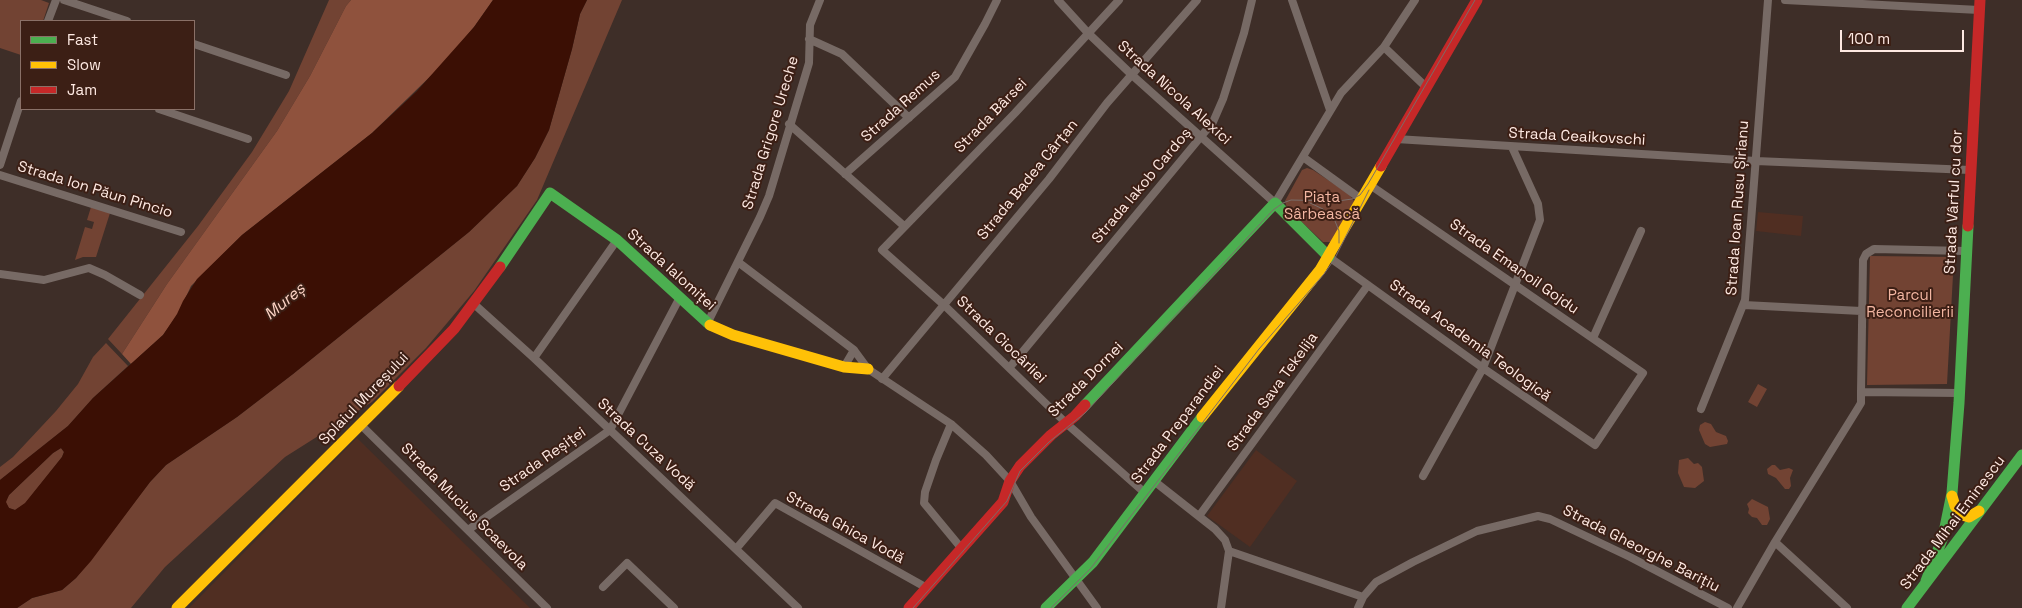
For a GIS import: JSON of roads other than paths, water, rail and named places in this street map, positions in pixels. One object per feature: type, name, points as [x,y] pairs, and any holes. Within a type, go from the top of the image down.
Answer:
[{"type":"street","points":[[48,20],[56,0]]},
{"type":"street","points":[[64,0],[124,20]]},
{"type":"street","name":"Strada Grigore Ureche","points":[[707,324],[769,196],[789,124],[809,63],[810,25],[820,0]]},
{"type":"street","name":"Strada Remus","points":[[845,174],[955,76],[997,0]]},
{"type":"street","name":"Strada Nicola Alexici","points":[[1058,0],[1088,33],[1132,75],[1275,203]]},
{"type":"street","name":"Strada Bârsei","points":[[882,250],[1015,112],[1119,0]]},
{"type":"street","name":"Strada Badea Cârțan","points":[[882,379],[1049,179],[1107,103],[1196,0]]},
{"type":"street","name":"Strada Iakob Cardoș","points":[[1010,367],[1201,137],[1219,111],[1252,0]]},
{"type":"street","points":[[1292,0],[1330,110]]},
{"type":"street","points":[[1329,257],[1275,203],[1330,110],[1348,84],[1384,47],[1415,0]]},
{"type":"street","name":"Strada Preparandiei","points":[[1046,608],[1093,562],[1222,390],[1320,270],[1477,0]]},
{"type":"street","name":"Strada Ioan Rusu Șirianu","points":[[1701,409],[1744,305],[1747,292],[1768,0]]},
{"type":"street","points":[[1785,0],[1980,5]]},
{"type":"street","name":"Strada Vârful cu dor","points":[[1926,580],[1943,538],[1952,493],[1980,5]]},
{"type":"street","points":[[809,39],[842,54],[910,118]]},
{"type":"street","points":[[195,44],[286,75]]},
{"type":"street","points":[[1384,47],[1426,87]]},
{"type":"street","points":[[0,165],[20,104]]},
{"type":"street","points":[[162,110],[248,139]]},
{"type":"street","points":[[789,124],[904,226]]},
{"type":"street","name":"Strada Ceaikovschi","points":[[1396,139],[1756,161],[1970,170]]},
{"type":"street","points":[[1423,476],[1482,368],[1540,220],[1540,212],[1512,147]]},
{"type":"street","points":[[1303,157],[1361,199]]},
{"type":"street","name":"Strada Ion Păun Pincio","points":[[0,175],[181,232]]},
{"type":"street","name":"Strada Emanoil Gojdu","points":[[1370,185],[1643,373],[1595,445]]},
{"type":"street","name":"Strada Ialomiței","points":[[550,193],[617,240],[707,324],[733,335],[844,367],[868,370]]},
{"type":"street","name":"Splaiul Mureșului","points":[[177,608],[361,425],[454,329],[474,304],[550,193]]},
{"type":"street","name":"Strada Dornei","points":[[909,608],[1003,502],[1010,481],[1020,466],[1051,435],[1067,424],[1275,203]]},
{"type":"street","points":[[1593,338],[1641,231]]},
{"type":"street","points":[[534,358],[617,240]]},
{"type":"street","name":"Strada Ciocârliei","points":[[882,250],[1010,367],[1067,424],[1145,493]]},
{"type":"street","points":[[1737,608],[1774,542],[1861,403],[1863,260],[1870,250],[1966,251]]},
{"type":"street","name":"Strada Academia Teologică","points":[[1329,257],[1482,368],[1595,445]]},
{"type":"street","points":[[738,262],[854,350],[868,370],[950,424],[986,455],[1010,481],[1031,517],[1097,608]]},
{"type":"street","points":[[0,274],[44,280],[89,268],[105,274],[140,295]]},
{"type":"street","name":"Strada Sava Tekelija","points":[[1199,516],[1368,285]]},
{"type":"street","name":"Strada Reșiței","points":[[468,530],[610,430],[679,299]]},
{"type":"street","name":"Strada Cuza Vodă","points":[[474,304],[534,358],[798,608]]},
{"type":"street","points":[[1744,305],[1861,311]]},
{"type":"street","points":[[844,367],[854,350]]},
{"type":"street","points":[[1861,392],[1959,393]]},
{"type":"street","points":[[950,424],[925,492],[924,503],[962,549]]},
{"type":"street","name":"Strada Mucius Scaevola","points":[[361,425],[547,608]]},
{"type":"street","name":"Strada Mihai Eminescu","points":[[1908,608],[1926,580],[2022,455]]},
{"type":"street","points":[[1154,481],[1221,534],[1229,551],[1221,608]]},
{"type":"street","points":[[1952,493],[1955,506],[1962,515],[1969,517],[1980,510]]},
{"type":"street","name":"Strada Ghica Vodă","points":[[736,549],[775,503],[927,588]]},
{"type":"street","name":"Strada Gheorghe Barițiu","points":[[1358,608],[1376,582],[1461,538],[1494,526],[1538,516],[1550,518],[1728,608]]},
{"type":"street","points":[[1774,542],[1847,608]]},
{"type":"street","points":[[1229,551],[1364,597]]},
{"type":"street","points":[[603,587],[627,563],[674,608]]},
{"type":"water","name":"Mureș","points":[[493,0],[587,0],[580,14],[549,130],[535,158],[517,186],[469,232],[293,374],[237,417],[166,465],[150,482],[91,561],[62,590],[32,598],[17,608],[0,608],[0,480],[68,426],[93,398],[163,335],[197,279],[242,235],[372,133],[417,91],[474,27]],"holes":[[[61,448],[64,452],[25,503],[15,510],[9,508],[6,502],[9,495],[53,453]]]},
{"type":"tram line","points":[[913,608],[1007,501],[1020,471],[1049,442],[1085,413],[1273,210],[1291,200],[1338,201],[1352,199],[1360,195],[1475,0]]},
{"type":"tram line","points":[[1051,608],[1091,568],[1259,349],[1324,274],[1334,260],[1369,190]]},
{"type":"tram line","points":[[1310,203],[1323,209],[1335,221],[1339,231],[1339,243]]},
{"type":"park label","name":"Piața Sârbească","points":[[1322,206]]},
{"type":"park label","name":"Parcul Reconcilierii","points":[[1910,304]]}]
